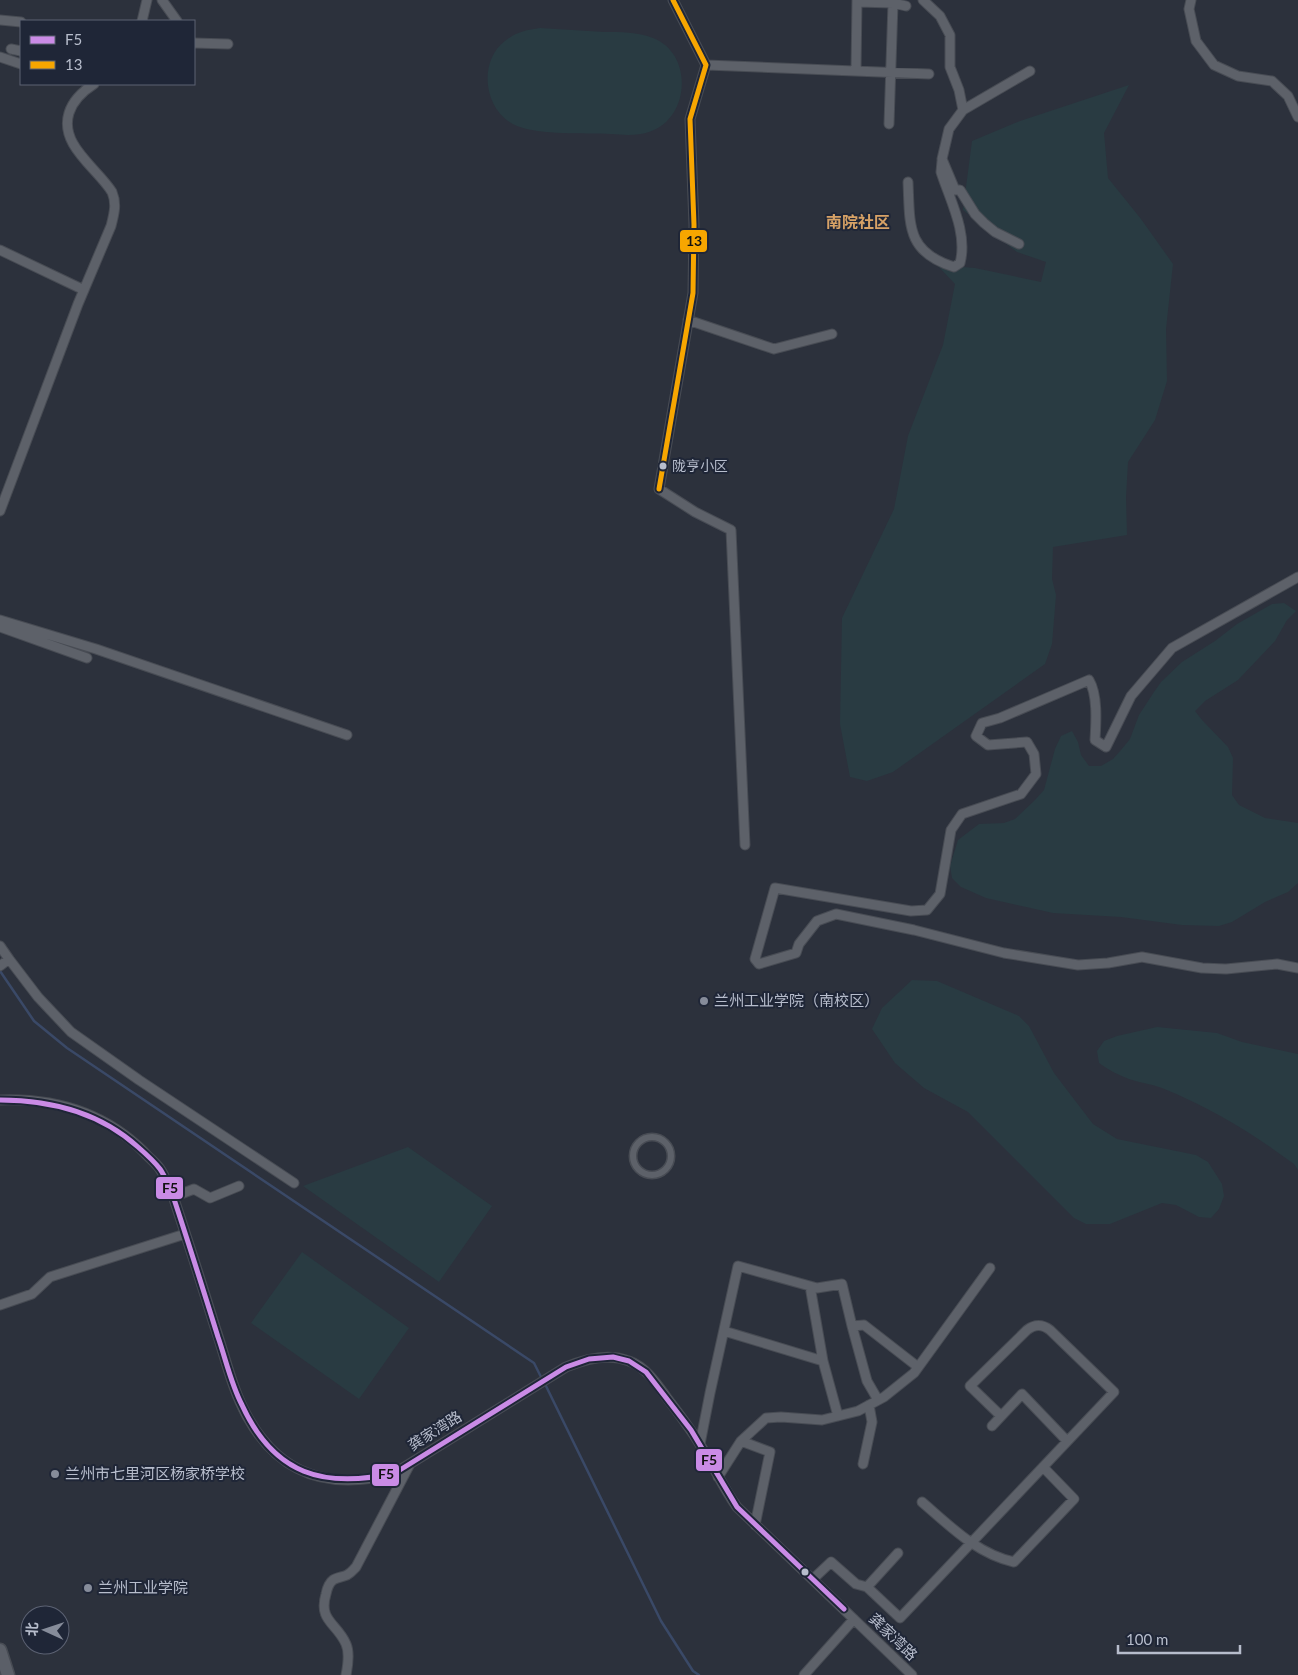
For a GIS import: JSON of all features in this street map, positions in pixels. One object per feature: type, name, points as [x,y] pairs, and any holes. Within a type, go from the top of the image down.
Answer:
[{"type":"main road","points":[[0,1650],[8,1675]]},
{"type":"street","points":[[142,20],[147,0]]},
{"type":"street","points":[[162,0],[176,20]]},
{"type":"street","points":[[673,0],[706,64],[690,120],[694,225],[693,293],[659,490],[695,512],[731,530],[745,844]]},
{"type":"street","points":[[923,0],[940,16],[950,35],[950,67],[959,90],[963,110]]},
{"type":"street","points":[[1191,0],[1189,9],[1196,41],[1214,65],[1238,76],[1272,81],[1288,96],[1298,118]]},
{"type":"street","points":[[856,71],[857,1],[893,3],[906,6]]},
{"type":"street","points":[[889,124],[893,3]]},
{"type":"street","points":[[0,20],[20,22]]},
{"type":"street","points":[[195,43],[228,44]]},
{"type":"street","points":[[11,49],[20,51]]},
{"type":"street","points":[[0,57],[20,64]]},
{"type":"street","points":[[706,64],[929,74]]},
{"type":"street","points":[[908,182],[911,222],[916,241],[921,249],[944,264],[954,267],[960,263],[963,252],[960,232],[941,172],[949,128],[963,110],[1030,71]]},
{"type":"street","points":[[0,511],[84,290],[111,226],[115,205],[112,192],[76,149],[67,130],[67,120],[73,103],[88,85]]},
{"type":"street","points":[[942,159],[955,190],[960,190],[975,214],[995,232],[1019,244]]},
{"type":"street","points":[[0,250],[84,290]]},
{"type":"street","points":[[688,320],[774,349],[832,334]]},
{"type":"street","points":[[1298,577],[1172,648],[1131,696],[1106,748],[1095,740],[1094,688],[1089,680],[1000,718],[982,723],[976,736],[988,745],[1027,742],[1034,754],[1036,774],[1021,794],[962,814],[951,830],[940,894],[927,910],[911,911],[775,888],[755,959],[759,964],[796,954],[799,944],[817,921],[836,914],[914,930],[1004,952],[1078,965],[1108,963],[1142,957],[1202,968],[1226,969],[1277,964],[1298,968]]},
{"type":"street","points":[[0,620],[96,649],[347,735]]},
{"type":"street","points":[[0,627],[87,658]]},
{"type":"street","points":[[0,946],[4,963],[71,1032],[139,1080],[294,1183]]},
{"type":"street","name":"龚家湾路","points":[[0,1100],[25,1099],[58,1104],[99,1118],[128,1137],[160,1169],[173,1197],[234,1383],[247,1415],[261,1438],[276,1455],[293,1468],[320,1477],[338,1480],[374,1479],[395,1473],[538,1384],[582,1360],[614,1358],[629,1361],[651,1377],[700,1444],[737,1507],[912,1675]]},
{"type":"street","points":[[649,1137],[657,1138],[669,1146],[670,1161],[662,1173],[647,1175],[640,1172],[635,1166],[633,1151],[642,1139],[649,1137]]},
{"type":"street","points":[[173,1197],[194,1189],[210,1198],[239,1186]]},
{"type":"street","points":[[0,1305],[32,1294],[50,1277],[185,1234]]},
{"type":"street","points":[[700,1444],[738,1266],[817,1288],[842,1284],[867,1381],[878,1400]]},
{"type":"street","points":[[718,1477],[741,1441],[766,1418],[822,1420],[858,1411],[878,1400],[914,1373],[990,1268]]},
{"type":"street","points":[[810,1286],[823,1361],[838,1416]]},
{"type":"street","points":[[852,1326],[864,1325],[918,1367]]},
{"type":"street","points":[[812,1579],[831,1562],[856,1584],[867,1587],[900,1618],[1114,1392],[1046,1327],[1036,1325],[1027,1330],[970,1386],[1001,1416]]},
{"type":"street","points":[[724,1331],[823,1361]]},
{"type":"street","points":[[992,1426],[1022,1394],[1067,1441]]},
{"type":"street","points":[[864,1464],[872,1422],[868,1405]]},
{"type":"street","points":[[741,1441],[770,1452],[755,1524]]},
{"type":"street","points":[[346,1675],[348,1661],[347,1646],[341,1634],[324,1614],[323,1603],[327,1588],[332,1580],[349,1574],[356,1567],[412,1462]]},
{"type":"street","points":[[922,1502],[970,1543],[1000,1559],[1014,1562],[1074,1499],[1043,1467]]},
{"type":"street","points":[[867,1587],[898,1553]]},
{"type":"street","name":"龚家湾路","points":[[804,1675],[854,1619]]},
{"type":"shaded area","points":[[540,28],[635,33],[653,38],[666,46],[675,58],[681,71],[682,86],[679,101],[673,114],[663,125],[649,132],[630,135],[538,131],[517,126],[506,119],[497,110],[491,99],[488,86],[490,61],[496,50],[513,35]]},
{"type":"shaded area","points":[[1129,85],[1104,133],[1108,178],[1141,219],[1173,264],[1166,329],[1167,381],[1155,420],[1128,462],[1126,497],[1127,535],[1053,547],[1052,579],[1056,595],[1052,644],[1045,664],[893,772],[867,781],[850,777],[840,724],[842,618],[894,509],[908,436],[943,345],[955,284],[937,265],[975,268],[1041,282],[1046,262],[1017,252],[963,210],[972,141],[1020,121]]},
{"type":"shaded area","points":[[1284,603],[1296,611],[1287,620],[1275,641],[1238,680],[1205,701],[1195,711],[1228,747],[1233,758],[1232,795],[1239,805],[1265,818],[1298,823],[1298,883],[1288,892],[1265,902],[1232,922],[1219,926],[1182,925],[1121,917],[1053,913],[986,898],[961,887],[952,878],[950,866],[958,840],[979,824],[1004,823],[1015,819],[1044,790],[1055,749],[1061,736],[1072,731],[1078,742],[1081,755],[1089,766],[1101,766],[1113,759],[1130,739],[1139,715],[1161,682],[1182,662],[1237,624],[1272,604]]},
{"type":"shaded area","points":[[912,980],[937,981],[1019,1016],[1029,1026],[1054,1073],[1093,1124],[1117,1139],[1196,1155],[1208,1162],[1222,1184],[1224,1196],[1219,1209],[1211,1218],[1199,1217],[1176,1205],[1162,1203],[1110,1224],[1086,1224],[1074,1218],[968,1112],[924,1088],[895,1063],[872,1029],[882,1008]]},
{"type":"shaded area","points":[[1157,1027],[1217,1033],[1242,1042],[1298,1054],[1298,1170],[1294,1164],[1231,1122],[1180,1096],[1154,1085],[1121,1076],[1099,1063],[1097,1051],[1104,1041],[1117,1036]]},
{"type":"shaded area","points":[[408,1147],[492,1206],[439,1282],[303,1186]]},
{"type":"shaded area","points":[[302,1252],[409,1328],[359,1399],[251,1323]]},
{"type":"waterway","points":[[0,971],[34,1021],[67,1048],[534,1363],[542,1379]]},
{"type":"waterway","points":[[545,1384],[661,1621],[693,1671],[699,1675]]},
{"type":"transit line","name":"13","points":[[659,489],[693,293],[694,225],[690,119],[706,65],[673,0]]},
{"type":"transit line","name":"F5","points":[[0,1100],[38,1102],[74,1110],[91,1117],[123,1135],[147,1155],[160,1169],[172,1193],[238,1397],[255,1429],[269,1447],[286,1461],[304,1471],[324,1477],[346,1479],[369,1478],[395,1473],[566,1367],[589,1359],[613,1357],[629,1361],[646,1372],[691,1430],[737,1507],[844,1609]]},
{"type":"place","name":"陇亨小区","points":[[663,466]]},
{"type":"place","name":"兰州工业学院（南校区）","points":[[704,1001]]},
{"type":"place","name":"兰州市七里河区杨家桥学校","points":[[55,1474]]},
{"type":"place","name":"兰州工业学院","points":[[88,1588]]},
{"type":"district","name":"南院社区","points":[[858,222]]}]
